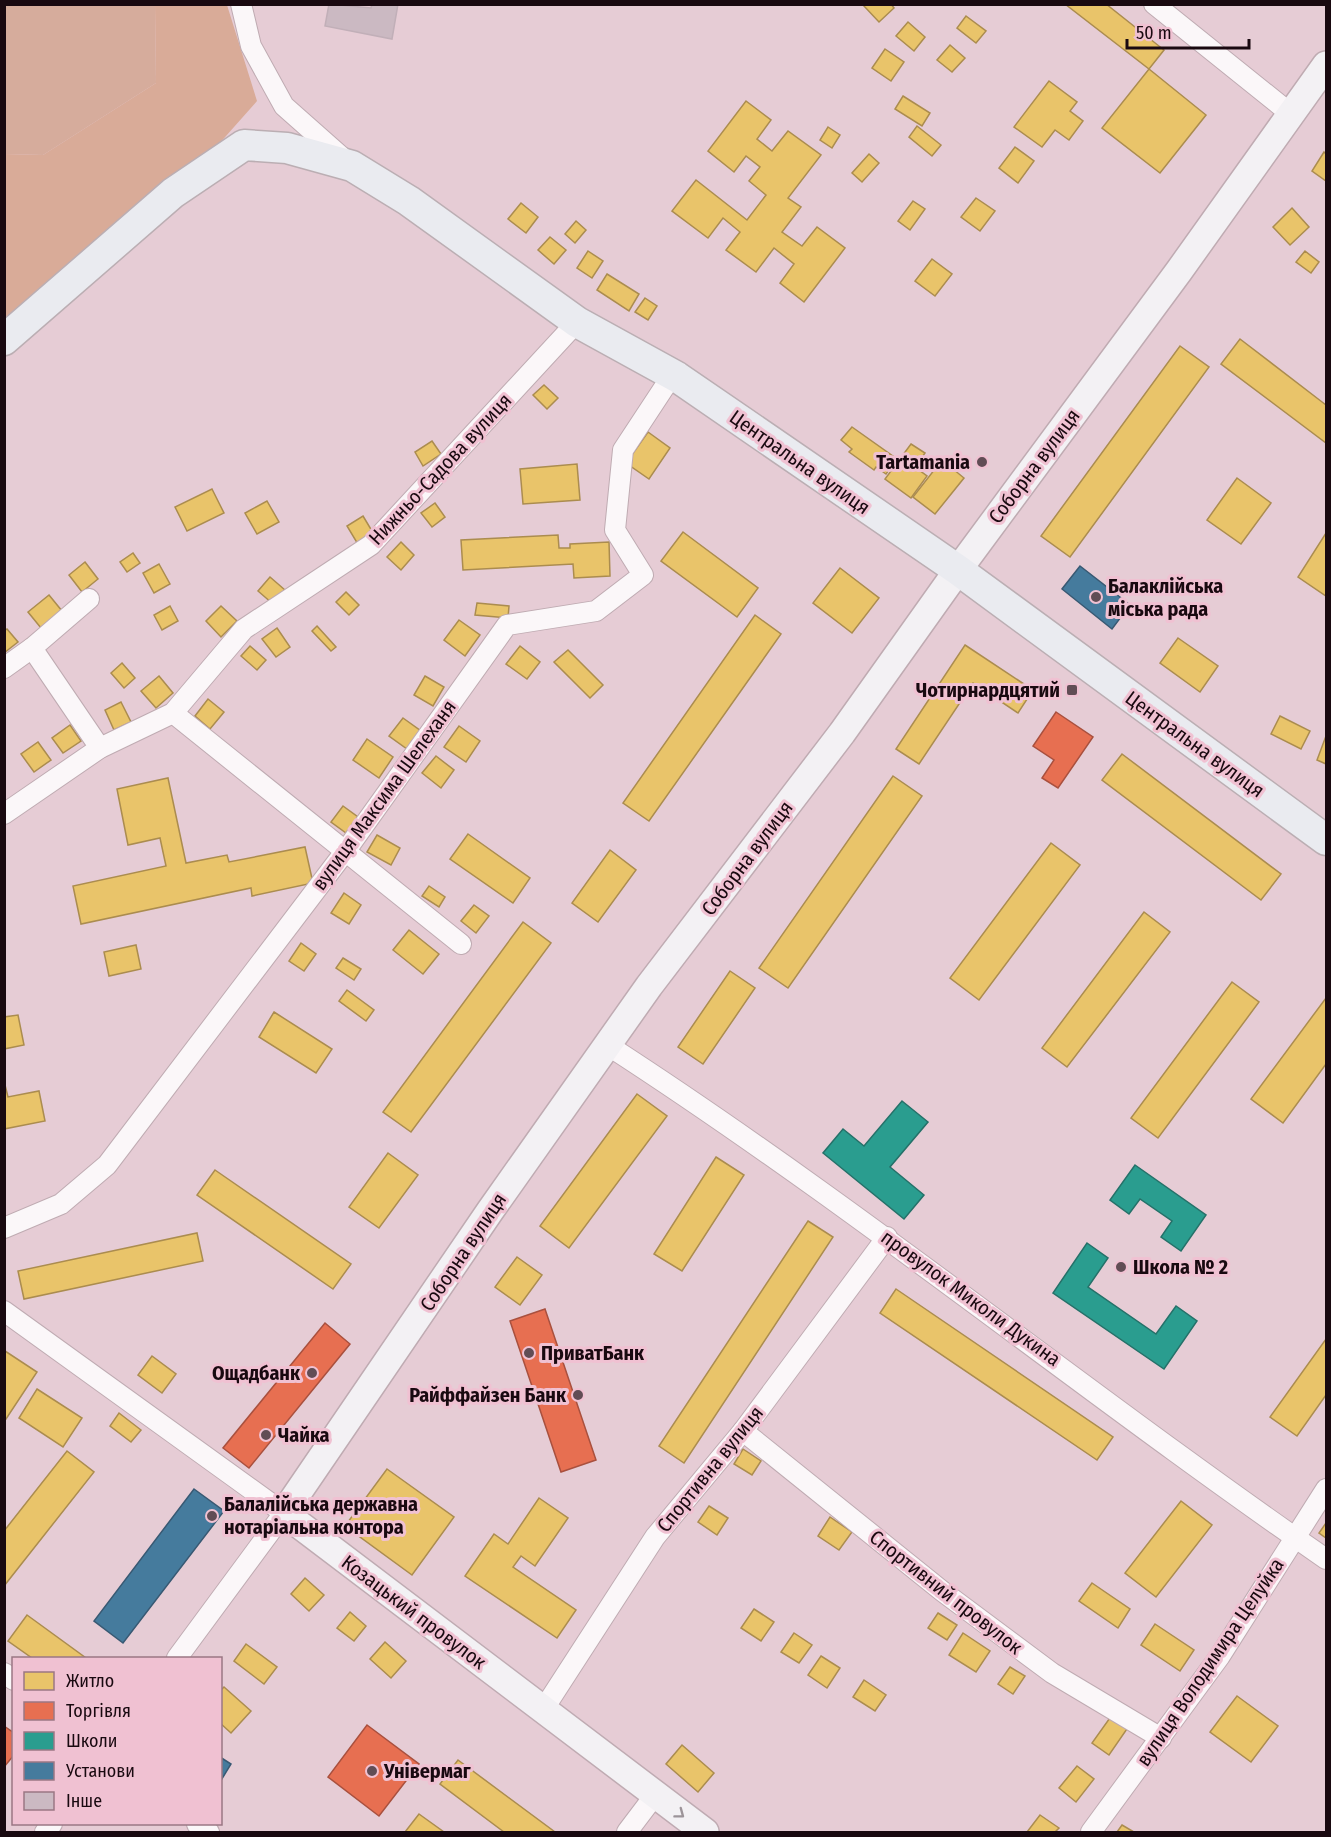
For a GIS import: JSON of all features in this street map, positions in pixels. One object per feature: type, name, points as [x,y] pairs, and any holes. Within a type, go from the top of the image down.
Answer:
[{"type":"main road","name":"Центральна вулиця","points":[[4,340],[173,193],[244,145],[287,148],[352,166],[410,201],[577,322],[673,374],[958,570],[1326,840]]},
{"type":"street","points":[[241,4],[251,46],[284,106],[352,166]]},
{"type":"street","points":[[1154,4],[1291,114]]},
{"type":"street","name":"Соборна вулиця","points":[[178,1657],[284,1513],[490,1211],[609,1046],[649,986],[842,733],[958,570],[1179,271],[1326,65]]},
{"type":"street","name":"Нижньо-Садова вулиця","points":[[4,814],[100,748],[173,713],[244,629],[371,545],[577,322]]},
{"type":"street","name":"вулиця Максима Шелеханя","points":[[4,1228],[61,1203],[107,1166],[346,849],[507,625],[596,611],[643,575],[615,531],[623,450],[673,374]]},
{"type":"street","points":[[4,668],[32,648],[89,599]]},
{"type":"street","points":[[32,648],[100,748]]},
{"type":"street","points":[[173,713],[346,849],[461,944]]},
{"type":"street","name":"провулок Миколи Дукина","points":[[609,1046],[721,1118],[1326,1559]]},
{"type":"street","name":"Спортивна вулиця","points":[[543,1710],[655,1537],[743,1431],[887,1237]]},
{"type":"street","name":"Козацький провулок","points":[[4,1311],[284,1513],[705,1833]]},
{"type":"street","name":"Спортивний провулок","points":[[743,1431],[942,1591],[1052,1673],[1161,1738]]},
{"type":"street","name":"вулиця Володимира Целуйка","points":[[1091,1833],[1220,1656],[1326,1489]]},
{"type":"street","points":[[627,1833],[655,1795]]},
{"type":"shaded area","points":[[5,5],[155,5],[156,83],[43,155],[5,154]]},
{"type":"shaded area","points":[[155,5],[227,5],[257,101],[202,163],[5,325],[5,154],[43,155],[156,83]]},
{"type":"building: Житло","points":[[891,4],[894,8],[879,22],[863,5]]},
{"type":"building: Житло","points":[[1065,4],[1106,4],[1164,50],[1149,69]]},
{"type":"building: Житло","points":[[966,16],[986,31],[976,43],[957,28]]},
{"type":"building: Житло","points":[[908,22],[925,37],[914,51],[896,36]]},
{"type":"building: Житло","points":[[950,45],[965,58],[952,72],[937,60]]},
{"type":"building: Житло","points":[[885,49],[904,62],[891,81],[872,68]]},
{"type":"building: Житло","points":[[1149,69],[1206,115],[1160,173],[1102,128]]},
{"type":"building: Житло","points":[[1049,81],[1077,102],[1070,111],[1083,121],[1069,140],[1055,130],[1042,147],[1014,127]]},
{"type":"building: Житло","points":[[903,96],[930,113],[922,126],[895,109]]},
{"type":"building: Житло","points":[[746,101],[771,120],[757,139],[772,151],[788,131],[821,155],[788,198],[801,207],[782,232],[802,246],[817,227],[845,248],[804,302],[780,283],[794,264],[774,248],[756,272],[726,250],[740,232],[723,218],[708,238],[672,211],[696,180],[747,220],[766,195],[749,181],[760,167],[746,156],[734,172],[708,151]]},
{"type":"building: Житло","points":[[917,126],[941,145],[932,156],[909,137]]},
{"type":"building: Житло","points":[[828,127],[840,135],[832,148],[820,140]]},
{"type":"building: Житло","points":[[1015,147],[1034,161],[1018,183],[999,168]]},
{"type":"building: Житло","points":[[1324,152],[1326,154],[1326,181],[1312,171]]},
{"type":"building: Житло","points":[[869,154],[879,163],[862,182],[852,173]]},
{"type":"building: Житло","points":[[976,198],[995,211],[980,231],[961,217]]},
{"type":"building: Житло","points":[[913,201],[925,209],[910,230],[898,221]]},
{"type":"building: Житло","points":[[521,203],[538,217],[526,233],[508,219]]},
{"type":"building: Житло","points":[[1292,208],[1309,227],[1290,245],[1273,227]]},
{"type":"building: Житло","points":[[576,221],[586,230],[575,243],[565,234]]},
{"type":"building: Житло","points":[[550,237],[566,250],[554,264],[538,250]]},
{"type":"building: Житло","points":[[588,251],[603,261],[592,278],[577,268]]},
{"type":"building: Житло","points":[[1305,251],[1319,262],[1311,273],[1296,262]]},
{"type":"building: Житло","points":[[932,259],[952,274],[935,296],[915,281]]},
{"type":"building: Житло","points":[[607,274],[639,294],[629,311],[597,290]]},
{"type":"building: Житло","points":[[645,298],[657,306],[648,320],[635,312]]},
{"type":"building: Житло","points":[[1240,339],[1326,405],[1326,443],[1221,364]]},
{"type":"building: Житло","points":[[1180,346],[1209,367],[1070,557],[1041,536]]},
{"type":"building: Житло","points":[[544,385],[558,398],[547,409],[533,395]]},
{"type":"building: Житло","points":[[852,427],[897,459],[886,474],[876,467],[874,470],[849,452],[852,449],[841,440]]},
{"type":"building: Житло","points":[[648,432],[670,448],[649,479],[626,463]]},
{"type":"building: Житло","points":[[432,441],[441,454],[423,466],[415,452]]},
{"type":"building: Житло","points":[[911,444],[925,453],[915,467],[927,476],[911,498],[885,479]]},
{"type":"building: Житло","points":[[942,460],[964,478],[935,514],[913,497]]},
{"type":"building: Житло","points":[[577,464],[580,500],[523,504],[520,469]]},
{"type":"building: Житло","points":[[1237,478],[1271,503],[1241,544],[1207,520]]},
{"type":"building: Житло","points":[[212,489],[224,513],[187,531],[175,507]]},
{"type":"building: Житло","points":[[267,501],[279,522],[257,534],[245,513]]},
{"type":"building: Житло","points":[[435,503],[445,517],[432,527],[421,513]]},
{"type":"building: Житло","points":[[363,516],[375,536],[359,546],[347,526]]},
{"type":"building: Житло","points":[[683,532],[758,588],[737,617],[661,561]]},
{"type":"building: Житло","points":[[1326,533],[1326,596],[1298,577]]},
{"type":"building: Житло","points":[[558,535],[559,548],[570,548],[570,544],[609,542],[610,576],[574,578],[573,564],[463,570],[461,540]]},
{"type":"building: Житло","points":[[401,542],[414,555],[401,570],[387,557]]},
{"type":"building: Житло","points":[[133,553],[140,563],[127,572],[120,562]]},
{"type":"building: Житло","points":[[85,562],[98,579],[82,592],[69,575]]},
{"type":"building: Житло","points":[[159,564],[170,584],[154,593],[143,573]]},
{"type":"building: Житло","points":[[840,568],[879,598],[852,633],[813,603]]},
{"type":"building: Житло","points":[[270,577],[285,590],[273,604],[258,591]]},
{"type":"building: Житло","points":[[346,592],[359,605],[349,615],[336,602]]},
{"type":"building: Житло","points":[[49,595],[62,611],[41,628],[28,612]]},
{"type":"building: Житло","points":[[477,603],[509,606],[508,618],[475,615]]},
{"type":"building: Житло","points":[[170,606],[178,621],[162,630],[154,615]]},
{"type":"building: Житло","points":[[221,606],[237,621],[221,637],[206,621]]},
{"type":"building: Житло","points":[[755,615],[781,634],[649,821],[623,803]]},
{"type":"building: Житло","points":[[459,620],[480,635],[465,656],[444,640]]},
{"type":"building: Житло","points":[[317,626],[336,647],[331,651],[312,631]]},
{"type":"building: Житло","points":[[277,628],[290,647],[276,657],[262,639]]},
{"type":"building: Житло","points":[[7,629],[18,642],[4,653],[4,631]]},
{"type":"building: Житло","points":[[1178,638],[1218,666],[1200,692],[1160,663]]},
{"type":"building: Житло","points":[[965,645],[1033,690],[1018,713],[973,683],[919,764],[896,749]]},
{"type":"building: Житло","points":[[250,646],[266,660],[257,670],[241,656]]},
{"type":"building: Житло","points":[[520,646],[540,662],[527,679],[506,664]]},
{"type":"building: Житло","points":[[568,650],[603,685],[590,698],[554,662]]},
{"type":"building: Житло","points":[[122,663],[135,678],[124,688],[111,673]]},
{"type":"building: Житло","points":[[159,676],[173,693],[156,708],[141,691]]},
{"type":"building: Житло","points":[[425,676],[444,687],[433,706],[414,695]]},
{"type":"building: Житло","points":[[208,699],[224,712],[210,729],[195,716]]},
{"type":"building: Житло","points":[[121,702],[131,722],[114,730],[105,710]]},
{"type":"building: Житло","points":[[1280,716],[1310,731],[1301,749],[1271,734]]},
{"type":"building: Житло","points":[[403,718],[421,731],[407,749],[389,736]]},
{"type":"building: Житло","points":[[70,725],[81,741],[63,753],[52,738]]},
{"type":"building: Житло","points":[[459,726],[480,741],[466,762],[444,747]]},
{"type":"building: Житло","points":[[1326,736],[1326,764],[1317,760]]},
{"type":"building: Житло","points":[[367,739],[393,757],[379,778],[353,760]]},
{"type":"building: Житло","points":[[38,742],[51,760],[34,772],[21,754]]},
{"type":"building: Житло","points":[[1122,754],[1281,874],[1261,900],[1102,780]]},
{"type":"building: Житло","points":[[436,756],[454,770],[441,788],[422,773]]},
{"type":"building: Житло","points":[[893,776],[922,796],[788,988],[759,968]]},
{"type":"building: Житло","points":[[168,778],[186,863],[227,855],[229,862],[305,847],[313,883],[252,896],[251,888],[81,924],[73,886],[166,866],[160,838],[128,845],[117,789]]},
{"type":"building: Житло","points":[[343,806],[358,817],[346,833],[331,822]]},
{"type":"building: Житло","points":[[468,834],[530,878],[513,903],[450,859]]},
{"type":"building: Житло","points":[[377,835],[400,848],[391,865],[367,852]]},
{"type":"building: Житло","points":[[1051,843],[1080,865],[979,1000],[950,978]]},
{"type":"building: Житло","points":[[610,850],[636,870],[598,922],[572,903]]},
{"type":"building: Житло","points":[[429,886],[445,897],[439,907],[422,896]]},
{"type":"building: Житло","points":[[344,893],[361,905],[349,924],[331,913]]},
{"type":"building: Житло","points":[[474,905],[489,916],[476,933],[461,921]]},
{"type":"building: Житло","points":[[1144,912],[1170,932],[1067,1067],[1042,1048]]},
{"type":"building: Житло","points":[[523,922],[551,943],[411,1132],[383,1112]]},
{"type":"building: Житло","points":[[409,930],[439,954],[423,974],[393,950]]},
{"type":"building: Житло","points":[[301,943],[316,954],[304,971],[289,961]]},
{"type":"building: Житло","points":[[136,945],[141,969],[109,976],[104,952]]},
{"type":"building: Житло","points":[[343,958],[361,969],[354,980],[336,968]]},
{"type":"building: Житло","points":[[730,971],[755,988],[703,1064],[678,1047]]},
{"type":"building: Житло","points":[[1232,982],[1259,1002],[1158,1138],[1131,1118]]},
{"type":"building: Житло","points":[[347,990],[374,1010],[366,1021],[339,1001]]},
{"type":"building: Житло","points":[[1326,998],[1326,1064],[1283,1123],[1251,1099]]},
{"type":"building: Житло","points":[[274,1012],[332,1049],[316,1073],[259,1037]]},
{"type":"building: Житло","points":[[18,1015],[24,1045],[4,1049],[4,1017]]},
{"type":"building: Житло","points":[[4,1081],[8,1097],[39,1091],[45,1121],[4,1129]]},
{"type":"building: Житло","points":[[637,1094],[667,1116],[569,1248],[540,1226]]},
{"type":"building: Житло","points":[[388,1153],[418,1175],[379,1228],[349,1207]]},
{"type":"building: Житло","points":[[716,1157],[744,1175],[682,1271],[654,1254]]},
{"type":"building: Житло","points":[[215,1170],[351,1264],[333,1289],[197,1195]]},
{"type":"building: Житло","points":[[808,1221],[833,1237],[684,1463],[659,1446]]},
{"type":"building: Житло","points":[[197,1233],[203,1261],[24,1299],[18,1271]]},
{"type":"building: Житло","points":[[517,1257],[542,1275],[520,1305],[495,1287]]},
{"type":"building: Житло","points":[[896,1289],[1113,1437],[1097,1460],[880,1313]]},
{"type":"building: Житло","points":[[1326,1339],[1326,1395],[1297,1436],[1270,1417]]},
{"type":"building: Житло","points":[[5,1351],[37,1372],[6,1419],[4,1418]]},
{"type":"building: Житло","points":[[152,1356],[176,1374],[162,1393],[138,1375]]},
{"type":"building: Житло","points":[[37,1389],[82,1418],[63,1447],[19,1418]]},
{"type":"building: Житло","points":[[119,1413],[141,1430],[131,1442],[110,1426]]},
{"type":"building: Житло","points":[[743,1449],[761,1461],[752,1475],[734,1464]]},
{"type":"building: Житло","points":[[67,1451],[94,1472],[4,1586],[4,1531]]},
{"type":"building: Житло","points":[[387,1469],[454,1517],[412,1575],[345,1526]]},
{"type":"building: Житло","points":[[539,1498],[568,1518],[535,1566],[521,1556],[513,1567],[576,1610],[557,1638],[465,1576],[494,1534],[508,1544]]},
{"type":"building: Житло","points":[[1181,1501],[1212,1525],[1156,1597],[1125,1573]]},
{"type":"building: Житло","points":[[709,1506],[728,1518],[717,1535],[698,1522]]},
{"type":"building: Житло","points":[[830,1517],[852,1532],[839,1550],[818,1536]]},
{"type":"building: Житло","points":[[1326,1523],[1326,1538],[1319,1533]]},
{"type":"building: Житло","points":[[305,1578],[324,1595],[309,1611],[291,1594]]},
{"type":"building: Житло","points":[[1092,1583],[1130,1609],[1118,1628],[1079,1601]]},
{"type":"building: Житло","points":[[754,1609],[774,1622],[761,1641],[741,1628]]},
{"type":"building: Житло","points":[[350,1612],[366,1626],[354,1641],[337,1628]]},
{"type":"building: Житло","points":[[938,1613],[957,1625],[947,1640],[928,1628]]},
{"type":"building: Житло","points":[[27,1615],[85,1657],[31,1657],[8,1641]]},
{"type":"building: Житло","points":[[1155,1624],[1194,1650],[1180,1671],[1141,1645]]},
{"type":"building: Житло","points":[[794,1633],[812,1645],[799,1663],[781,1652]]},
{"type":"building: Житло","points":[[963,1633],[990,1651],[976,1672],[949,1655]]},
{"type":"building: Житло","points":[[385,1642],[406,1661],[391,1678],[370,1659]]},
{"type":"building: Житло","points":[[246,1644],[277,1667],[264,1684],[234,1661]]},
{"type":"building: Житло","points":[[821,1656],[840,1668],[827,1688],[808,1675]]},
{"type":"building: Житло","points":[[1010,1667],[1025,1676],[1013,1694],[998,1684]]},
{"type":"building: Житло","points":[[864,1680],[886,1695],[875,1711],[853,1697]]},
{"type":"building: Житло","points":[[224,1687],[251,1711],[231,1733],[222,1725],[222,1689]]},
{"type":"building: Житло","points":[[1237,1696],[1278,1726],[1251,1762],[1210,1732]]},
{"type":"building: Житло","points":[[1112,1715],[1129,1726],[1109,1755],[1092,1743]]},
{"type":"building: Житло","points":[[682,1745],[714,1773],[698,1792],[666,1764]]},
{"type":"building: Житло","points":[[458,1760],[555,1832],[504,1832],[440,1784]]},
{"type":"building: Житло","points":[[1077,1766],[1094,1779],[1076,1802],[1059,1788]]},
{"type":"building: Житло","points":[[419,1814],[444,1832],[405,1832]]},
{"type":"building: Житло","points":[[1040,1815],[1059,1828],[1055,1832],[1027,1832]]},
{"type":"building: Житло","points":[[1122,1825],[1134,1832],[1117,1832]]},
{"type":"building: Торгівля","points":[[1056,712],[1093,737],[1058,788],[1042,778],[1054,760],[1033,746]]},
{"type":"building: Торгівля","points":[[545,1309],[596,1460],[561,1472],[510,1321]]},
{"type":"building: Торгівля","points":[[325,1323],[350,1344],[249,1468],[223,1448]]},
{"type":"building: Торгівля","points":[[367,1725],[419,1764],[379,1816],[328,1777]]},
{"type":"building: Торгівля","points":[[4,1726],[12,1732],[12,1757],[4,1767]]},
{"type":"building: Школи","points":[[902,1101],[928,1122],[890,1167],[924,1195],[904,1219],[823,1153],[843,1129],[864,1146]]},
{"type":"building: Школи","points":[[1135,1165],[1206,1215],[1181,1251],[1161,1237],[1172,1221],[1140,1199],[1129,1214],[1110,1200]]},
{"type":"building: Школи","points":[[1087,1243],[1108,1258],[1088,1287],[1156,1334],[1176,1306],[1197,1321],[1164,1369],[1053,1293]]},
{"type":"building: Установи","name":"Балаклійська міська рада","points":[[1080,566],[1130,605],[1112,629],[1062,589]]},
{"type":"building: Установи","points":[[194,1489],[224,1511],[123,1643],[94,1621]]},
{"type":"building: Установи","points":[[222,1758],[231,1764],[222,1779]]},
{"type":"building: Інше","points":[[329,4],[371,8],[372,4],[398,4],[392,39],[325,26]]},
{"type":"place","name":"Tartamania","points":[[982,462]]},
{"type":"place","name":"Балаклійська міська рада","points":[[1096,597]]},
{"type":"place","name":"Чотирнардцятий","points":[[1072,690]]},
{"type":"place","name":"Школа № 2","points":[[1121,1267]]},
{"type":"place","name":"ПриватБанк","points":[[529,1353]]},
{"type":"place","name":"Ощадбанк","points":[[312,1373]]},
{"type":"place","name":"Райффайзен Банк","points":[[578,1395]]},
{"type":"place","name":"Чайка","points":[[266,1435]]},
{"type":"place","name":"Балалійська державна нотаріальна контора","points":[[212,1516]]},
{"type":"place","name":"Універмаг","points":[[372,1771]]}]
